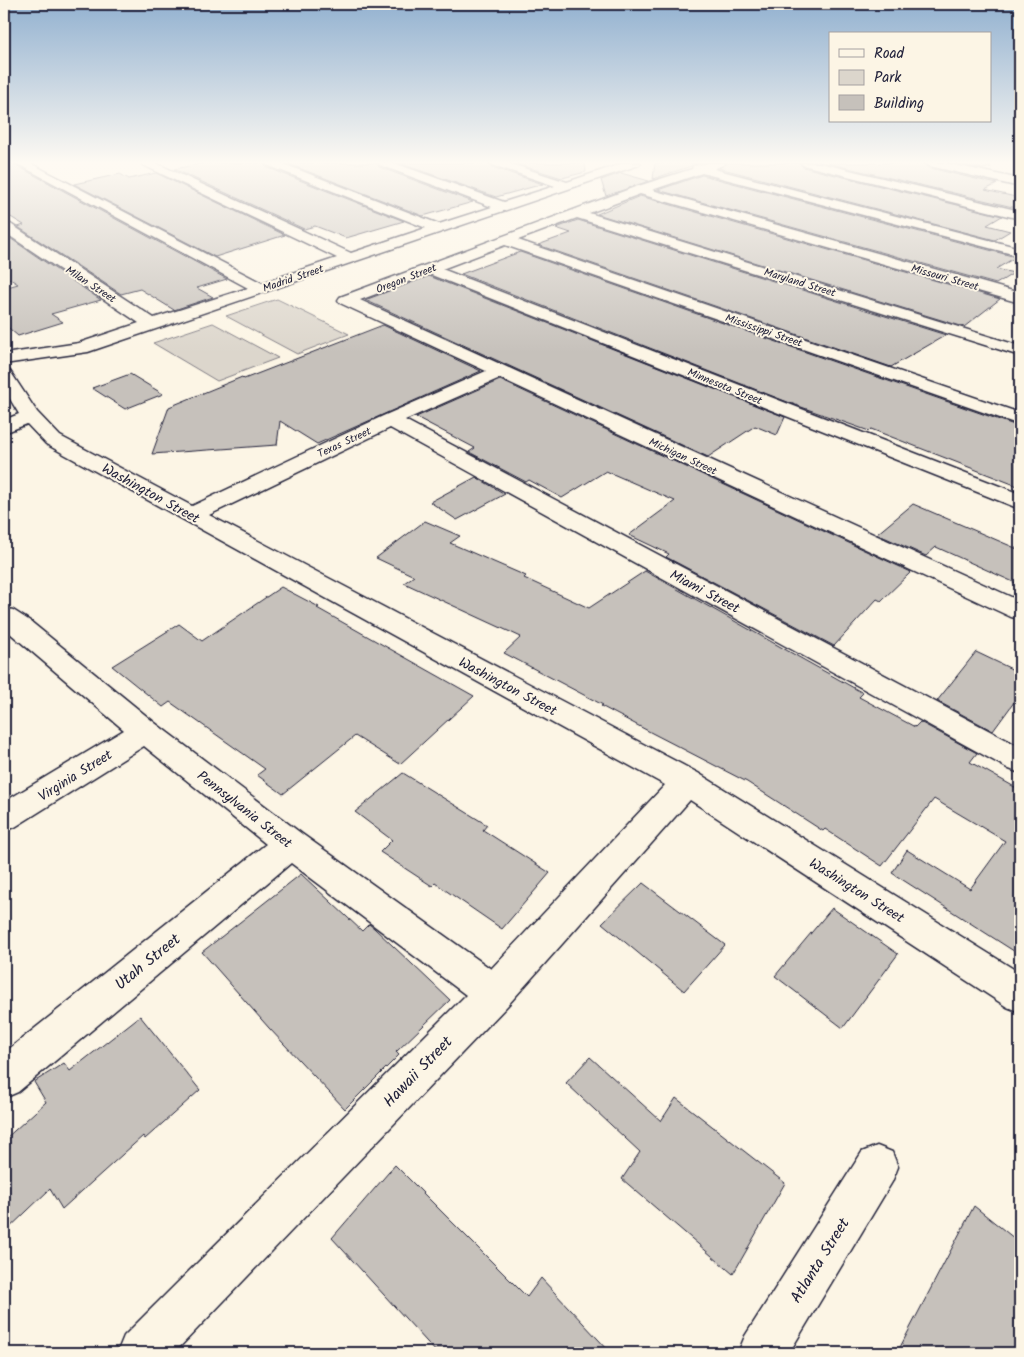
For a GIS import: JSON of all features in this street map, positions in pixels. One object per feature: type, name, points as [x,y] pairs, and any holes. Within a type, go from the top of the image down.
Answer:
[{"type":"street","name":"Milan Street","points":[[4,226],[152,325]]},
{"type":"street","points":[[143,226],[262,289]]},
{"type":"street","points":[[281,226],[350,259]]},
{"type":"street","points":[[433,226],[440,229]]},
{"type":"street","name":"Madrid Street","points":[[4,359],[82,348],[448,226]]},
{"type":"street","name":"Oregon Street","points":[[346,300],[546,226]]},
{"type":"street","name":"Maryland Street","points":[[619,226],[1020,351]]},
{"type":"street","name":"Missouri Street","points":[[767,226],[1020,298]]},
{"type":"street","points":[[921,226],[1020,252]]},
{"type":"street","name":"Mississippi Street","points":[[507,241],[1020,419]]},
{"type":"street","name":"Minnesota Street","points":[[429,269],[1020,502]]},
{"type":"street","name":"Michigan Street","points":[[346,300],[1020,611]]},
{"type":"street","name":"Texas Street","points":[[190,515],[390,420],[499,372]]},
{"type":"street","name":"Washington Street","points":[[4,375],[30,416],[53,440],[687,782],[1020,994]]},
{"type":"street","points":[[4,427],[30,416]]},
{"type":"street","name":"Miami Street","points":[[390,420],[1020,761]]},
{"type":"street","name":"Pennsylvania Street","points":[[9,626],[290,844],[494,993]]},
{"type":"street","name":"Virginia Street","points":[[4,818],[145,731]]},
{"type":"street","name":"Hawaii Street","points":[[141,1353],[494,993],[687,782]]},
{"type":"street","name":"Utah Street","points":[[4,1078],[290,844]]},
{"type":"street","name":"Atlanta Street","points":[[762,1353],[877,1167]]},
{"type":"green space","points":[[277,299],[349,334],[297,354],[226,316]]},
{"type":"green space","points":[[213,323],[278,358],[217,381],[153,343]]},
{"type":"building","points":[[129,226],[227,279],[197,288],[213,297],[174,310],[140,289],[121,294],[18,227]]},
{"type":"building","points":[[156,226],[267,226],[285,235],[215,257]]},
{"type":"building","points":[[298,226],[314,226],[304,229]]},
{"type":"building","points":[[316,226],[386,226],[346,238]]},
{"type":"building","points":[[598,226],[946,335],[891,367],[538,245],[571,233],[556,228]]},
{"type":"building","points":[[637,226],[746,226],[1000,299],[964,327]]},
{"type":"building","points":[[789,226],[899,226],[1016,257],[996,269],[1014,273],[996,284]]},
{"type":"building","points":[[943,226],[992,226],[1010,231],[995,240]]},
{"type":"building","points":[[4,234],[101,300],[51,314],[63,322],[18,336],[4,324],[4,288],[18,284],[4,275]]},
{"type":"building","points":[[520,252],[1020,427],[1020,487],[871,429],[869,431],[790,403],[461,274]]},
{"type":"building","points":[[429,276],[785,417],[777,435],[755,426],[708,457],[365,300]]},
{"type":"building","points":[[383,325],[481,371],[317,444],[280,421],[277,445],[152,454],[169,407],[242,377],[244,379]]},
{"type":"building","points":[[130,374],[163,394],[125,409],[92,388]]},
{"type":"building","points":[[500,380],[911,572],[881,601],[877,599],[834,646],[666,557],[669,554],[629,535],[675,501],[606,471],[562,498],[529,480],[526,482],[469,452],[475,448],[416,417]]},
{"type":"building","points":[[476,477],[505,494],[457,520],[430,502]]},
{"type":"building","points":[[913,504],[1020,550],[1020,585],[936,547],[926,556],[877,534]]},
{"type":"building","points":[[425,521],[460,536],[450,543],[526,576],[524,578],[589,608],[645,571],[863,693],[859,697],[915,727],[920,722],[977,753],[970,762],[1020,790],[1020,955],[892,873],[907,850],[970,889],[1005,841],[934,799],[882,866],[747,782],[504,653],[521,637],[404,583],[414,576],[376,558]]},
{"type":"building","points":[[281,587],[474,696],[400,764],[355,736],[283,794],[257,775],[265,769],[170,702],[163,707],[112,666],[179,624],[202,641]]},
{"type":"building","points":[[976,652],[1020,673],[1020,694],[993,731],[937,701]]},
{"type":"building","points":[[403,773],[487,825],[483,830],[550,873],[502,929],[435,883],[432,886],[380,852],[392,840],[355,812]]},
{"type":"building","points":[[301,874],[362,931],[369,924],[374,928],[450,1000],[396,1052],[399,1055],[345,1109],[269,1028],[202,952]]},
{"type":"building","points":[[643,883],[725,945],[684,991],[602,923]]},
{"type":"building","points":[[832,908],[898,954],[843,1028],[775,976]]},
{"type":"building","points":[[140,1016],[200,1090],[145,1139],[143,1136],[62,1209],[50,1189],[4,1233],[4,1140],[46,1102],[34,1082],[64,1063],[70,1071]]},
{"type":"building","points":[[590,1057],[661,1121],[676,1098],[785,1183],[733,1274],[622,1179],[640,1152],[566,1083]]},
{"type":"building","points":[[395,1165],[527,1297],[541,1278],[611,1353],[437,1353],[332,1238]]},
{"type":"building","points":[[974,1206],[1020,1243],[1020,1353],[897,1353]]}]
